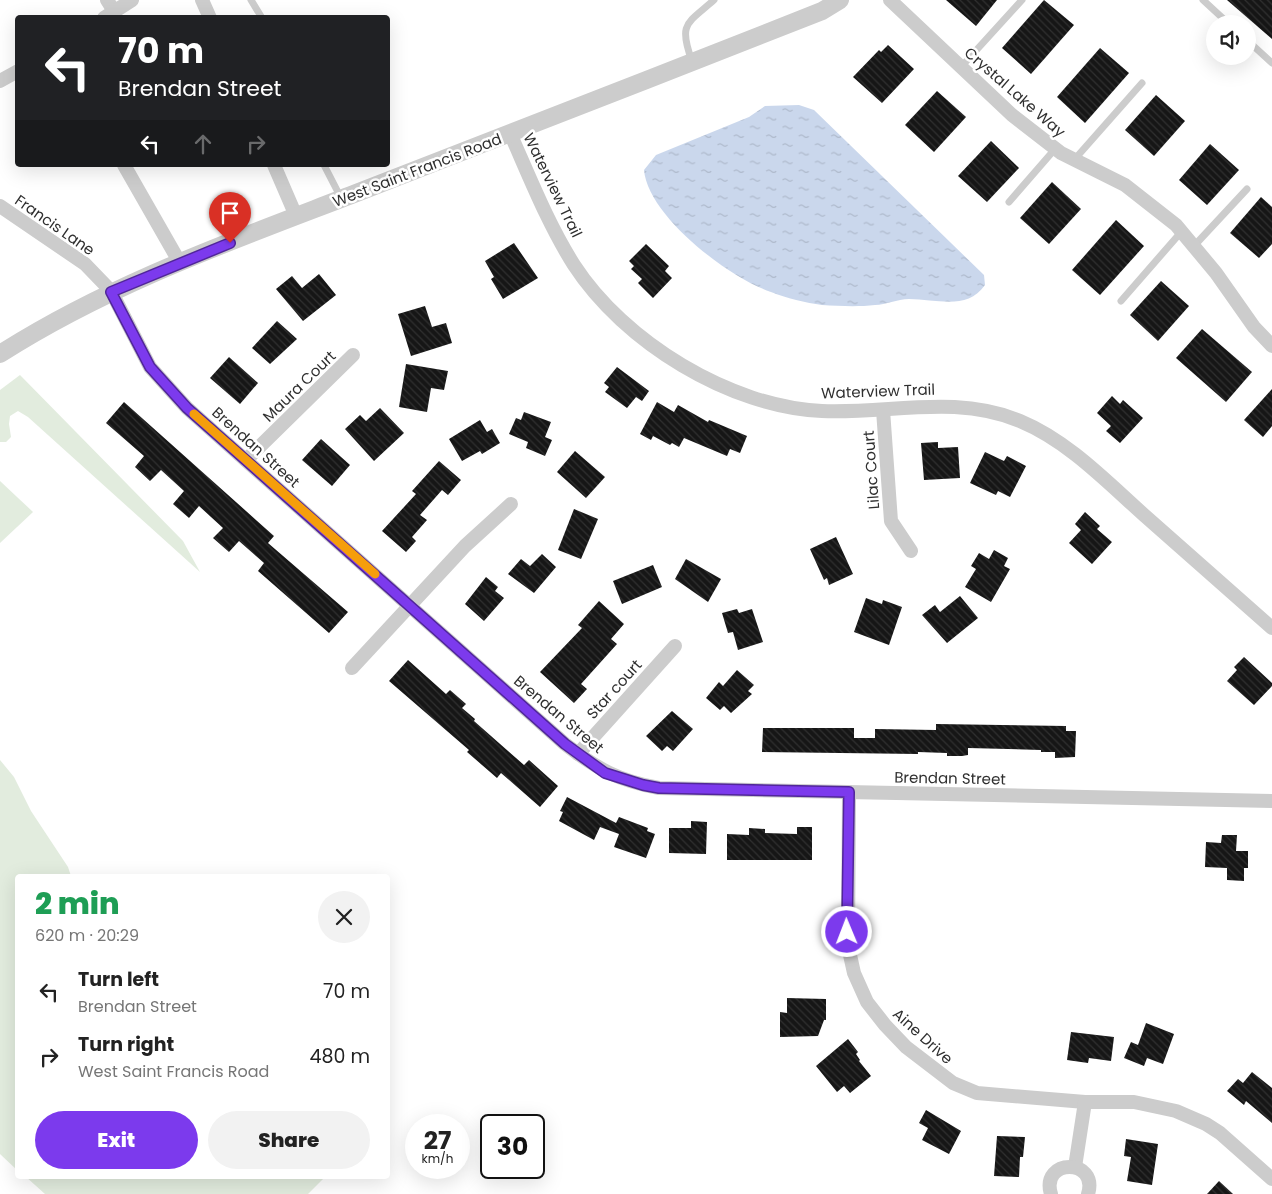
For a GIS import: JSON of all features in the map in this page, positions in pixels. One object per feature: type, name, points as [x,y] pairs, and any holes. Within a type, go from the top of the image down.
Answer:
[{"type":"street","points":[[108,9],[132,0]]},
{"type":"street","points":[[202,0],[209,15]]},
{"type":"street","name":"West Saint Francis Road","points":[[0,354],[27,337],[111,292],[296,216],[822,11],[840,0]]},
{"type":"street","name":"Crystal Lake Way","points":[[890,0],[1012,115],[1074,160],[1125,185],[1182,231],[1254,327],[1272,346]]},
{"type":"street","points":[[0,81],[15,73]]},
{"type":"street","name":"Waterview Trail","points":[[510,133],[551,225],[575,266],[610,310],[648,344],[692,371],[731,389],[774,403],[820,411],[884,410],[938,405],[964,407],[1007,417],[1043,433],[1098,473],[1272,628]]},
{"type":"street","points":[[125,167],[180,263]]},
{"type":"street","points":[[275,167],[296,216]]},
{"type":"street","name":"Francis Lane","points":[[0,206],[85,264],[111,292]]},
{"type":"street","name":"Brendan Street","points":[[111,292],[150,367],[187,408],[578,754],[605,773],[623,780],[659,788],[1272,802]]},
{"type":"street","name":"Maura Court","points":[[246,460],[353,355]]},
{"type":"street","name":"Lilac Court","points":[[884,410],[891,521],[910,551]]},
{"type":"street","points":[[352,668],[409,604],[465,546],[511,504]]},
{"type":"street","name":"Star court","points":[[578,754],[675,646]]},
{"type":"street","name":"Aine Drive","points":[[849,792],[846,918],[848,946],[859,986],[876,1015],[906,1047],[932,1069],[953,1083],[977,1093],[1085,1102],[1148,1103],[1189,1116],[1220,1133],[1272,1178]]},
{"type":"street","points":[[1076,1167],[1085,1102]]},
{"type":"street","points":[[1051,1194],[1050,1180],[1054,1173],[1060,1168],[1076,1167],[1087,1177],[1090,1184],[1088,1194]]},
{"type":"lane","points":[[251,0],[260,15]]},
{"type":"lane","points":[[692,63],[684,39],[684,31],[692,19],[714,0]]},
{"type":"lane","points":[[961,67],[1022,0]]},
{"type":"lane","points":[[1202,0],[1219,15]]},
{"type":"lane","points":[[1256,48],[1272,63]]},
{"type":"lane","points":[[1074,160],[1142,83]]},
{"type":"lane","points":[[1009,202],[1055,148]]},
{"type":"lane","points":[[325,167],[342,199]]},
{"type":"lane","points":[[1194,246],[1247,189]]},
{"type":"lane","points":[[1121,301],[1182,231]]},
{"type":"green space","points":[[20,375],[183,541],[200,572],[28,417],[18,411],[10,416],[11,437],[6,442],[0,442],[0,390]]},
{"type":"green space","points":[[0,481],[33,512],[0,543]]},
{"type":"green space","points":[[0,760],[14,777],[31,811],[68,867],[70,874],[15,874],[15,1168],[0,1154]]},
{"type":"green space","points":[[28,1179],[323,1179],[308,1194],[45,1194]]},
{"type":"water","points":[[799,105],[814,110],[984,275],[985,285],[978,293],[960,301],[951,302],[909,299],[879,305],[855,306],[822,305],[803,302],[771,292],[734,274],[693,243],[675,225],[660,207],[649,188],[644,170],[656,155],[749,117],[765,106]]},
{"type":"building","points":[[946,0],[997,0],[976,26]]},
{"type":"building","points":[[1044,0],[1074,25],[1031,74],[1002,48]]},
{"type":"building","points":[[1227,0],[1272,0],[1272,39],[1256,25],[1256,15],[1244,15]]},
{"type":"building","points":[[888,45],[914,69],[882,103],[853,77],[879,50],[881,52]]},
{"type":"building","points":[[1100,48],[1129,73],[1085,123],[1057,97]]},
{"type":"building","points":[[937,91],[966,117],[934,152],[905,125]]},
{"type":"building","points":[[1156,95],[1185,121],[1154,156],[1125,130]]},
{"type":"building","points":[[991,141],[1019,168],[987,202],[958,176]]},
{"type":"building","points":[[1210,144],[1239,170],[1207,205],[1179,180]]},
{"type":"building","points":[[1052,182],[1081,209],[1049,244],[1020,218]]},
{"type":"building","points":[[1261,197],[1272,207],[1272,244],[1259,258],[1230,233]]},
{"type":"building","points":[[1116,220],[1144,246],[1100,295],[1072,270]]},
{"type":"building","points":[[514,243],[538,278],[503,299],[491,279],[494,277],[485,261]]},
{"type":"building","points":[[646,244],[669,266],[665,271],[672,278],[653,298],[638,283],[642,279],[631,269],[634,266],[629,261]]},
{"type":"building","points":[[319,274],[336,295],[303,321],[276,289],[292,276],[302,288]]},
{"type":"building","points":[[1161,281],[1189,306],[1158,341],[1130,315]]},
{"type":"building","points":[[425,306],[432,327],[446,323],[452,343],[411,356],[398,314]]},
{"type":"building","points":[[277,321],[297,339],[270,364],[252,348]]},
{"type":"building","points":[[1202,329],[1252,372],[1226,402],[1176,358]]},
{"type":"building","points":[[229,357],[258,383],[240,404],[210,378]]},
{"type":"building","points":[[406,364],[448,371],[444,390],[431,388],[427,412],[399,407]]},
{"type":"building","points":[[617,367],[649,391],[642,401],[636,397],[627,408],[605,392],[609,387],[604,383]]},
{"type":"building","points":[[1272,389],[1272,426],[1263,437],[1244,420]]},
{"type":"building","points":[[1112,396],[1120,404],[1123,400],[1143,418],[1120,443],[1106,431],[1111,426],[1097,413]]},
{"type":"building","points":[[124,402],[274,536],[268,543],[348,612],[329,633],[258,571],[264,563],[239,541],[229,552],[213,538],[223,528],[199,506],[189,518],[173,504],[184,491],[161,470],[150,481],[135,467],[144,456],[106,423]]},
{"type":"building","points":[[657,402],[674,412],[678,405],[708,422],[709,420],[747,436],[740,453],[730,449],[727,456],[684,438],[679,447],[672,443],[670,445],[653,436],[651,440],[640,434]]},
{"type":"building","points":[[380,408],[404,433],[374,461],[345,429],[360,415],[366,421]]},
{"type":"building","points":[[524,412],[551,422],[545,437],[552,440],[545,456],[526,448],[528,442],[509,434],[516,418],[521,420]]},
{"type":"building","points":[[480,420],[487,432],[492,429],[500,443],[482,454],[480,451],[462,461],[449,439]]},
{"type":"building","points":[[321,439],[350,465],[332,486],[302,460]]},
{"type":"building","points":[[938,442],[938,448],[958,447],[960,478],[924,480],[921,443]]},
{"type":"building","points":[[575,451],[605,477],[586,498],[557,472]]},
{"type":"building","points":[[985,452],[1004,461],[1007,456],[1026,466],[1010,497],[998,491],[996,495],[970,483]]},
{"type":"building","points":[[439,461],[461,480],[448,495],[442,490],[420,515],[427,520],[412,537],[416,541],[406,552],[382,531],[416,494],[412,491]]},
{"type":"building","points":[[574,509],[598,519],[581,559],[558,550]]},
{"type":"building","points":[[1085,512],[1100,526],[1097,529],[1112,542],[1092,564],[1069,543],[1081,530],[1075,524]]},
{"type":"building","points":[[836,537],[853,574],[829,585],[827,578],[824,580],[810,549]]},
{"type":"building","points":[[994,550],[1008,558],[1004,566],[1010,569],[991,602],[965,587],[976,569],[971,566],[979,553],[989,559]]},
{"type":"building","points":[[542,554],[556,567],[534,593],[508,574],[521,559],[530,566]]},
{"type":"building","points":[[686,559],[721,579],[708,602],[675,579]]},
{"type":"building","points":[[653,565],[662,587],[622,604],[613,581]]},
{"type":"building","points":[[486,577],[498,587],[495,591],[504,598],[484,621],[465,604]]},
{"type":"building","points":[[960,596],[978,618],[947,643],[922,615],[935,605],[940,612]]},
{"type":"building","points":[[866,598],[882,604],[883,600],[902,607],[889,645],[854,632]]},
{"type":"building","points":[[599,601],[624,624],[611,639],[617,644],[581,684],[587,689],[574,703],[540,672],[582,628],[578,625]]},
{"type":"building","points":[[737,609],[739,613],[752,609],[763,642],[738,650],[733,632],[728,633],[722,613]]},
{"type":"building","points":[[1244,657],[1272,683],[1272,686],[1254,705],[1227,681],[1237,670],[1234,667]]},
{"type":"building","points":[[408,660],[446,694],[450,690],[466,704],[462,708],[475,719],[474,721],[524,765],[529,760],[558,786],[540,807],[501,773],[497,778],[467,752],[469,750],[389,681]]},
{"type":"building","points":[[737,670],[754,685],[748,691],[752,694],[731,713],[724,706],[720,710],[706,698],[719,682],[723,686]]},
{"type":"building","points":[[672,711],[693,729],[673,751],[667,746],[662,751],[646,736]]},
{"type":"building","points":[[936,724],[1066,726],[1066,731],[1076,731],[1075,757],[1055,758],[1055,752],[1041,752],[1041,750],[968,748],[968,755],[962,756],[947,756],[947,753],[918,752],[918,754],[762,752],[763,728],[854,728],[854,738],[875,738],[875,729],[936,730]]},
{"type":"building","points":[[567,797],[616,823],[619,817],[648,828],[647,831],[655,834],[646,858],[614,847],[619,834],[600,827],[594,840],[559,821],[563,812],[560,811]]},
{"type":"building","points":[[691,821],[707,822],[706,854],[669,853],[669,828],[691,828]]},
{"type":"building","points":[[797,827],[812,827],[812,860],[727,860],[727,834],[749,835],[749,828],[765,829],[765,833],[797,834]]},
{"type":"building","points":[[1222,835],[1237,835],[1236,851],[1248,851],[1248,868],[1244,868],[1244,881],[1227,880],[1227,868],[1205,867],[1206,842],[1221,843]]},
{"type":"building","points":[[787,998],[826,999],[826,1020],[824,1020],[818,1036],[780,1037],[780,1012],[787,1013]]},
{"type":"building","points":[[1146,1023],[1174,1034],[1163,1064],[1147,1058],[1144,1066],[1124,1058],[1131,1042],[1138,1045]]},
{"type":"building","points":[[1071,1032],[1114,1037],[1111,1061],[1089,1058],[1088,1063],[1067,1060]]},
{"type":"building","points":[[848,1039],[858,1052],[856,1054],[859,1061],[871,1076],[850,1093],[844,1086],[837,1092],[816,1066]]},
{"type":"building","points":[[1252,1072],[1272,1088],[1272,1123],[1246,1101],[1244,1105],[1227,1091],[1238,1079],[1243,1083]]},
{"type":"building","points":[[926,1110],[961,1131],[949,1154],[922,1140],[928,1128],[919,1123]]},
{"type":"building","points":[[997,1136],[1025,1137],[1023,1157],[1020,1157],[1019,1177],[994,1176]]},
{"type":"building","points":[[1126,1139],[1158,1144],[1152,1185],[1127,1181],[1131,1157],[1124,1156]]},
{"type":"building","points":[[1219,1181],[1233,1194],[1207,1194]]},
{"type":"slow traffic","points":[[194,414],[375,574]]},
{"type":"route","points":[[230,243],[111,292],[150,367],[187,408],[565,744],[605,773],[623,780],[659,788],[849,792],[847,932]]}]
